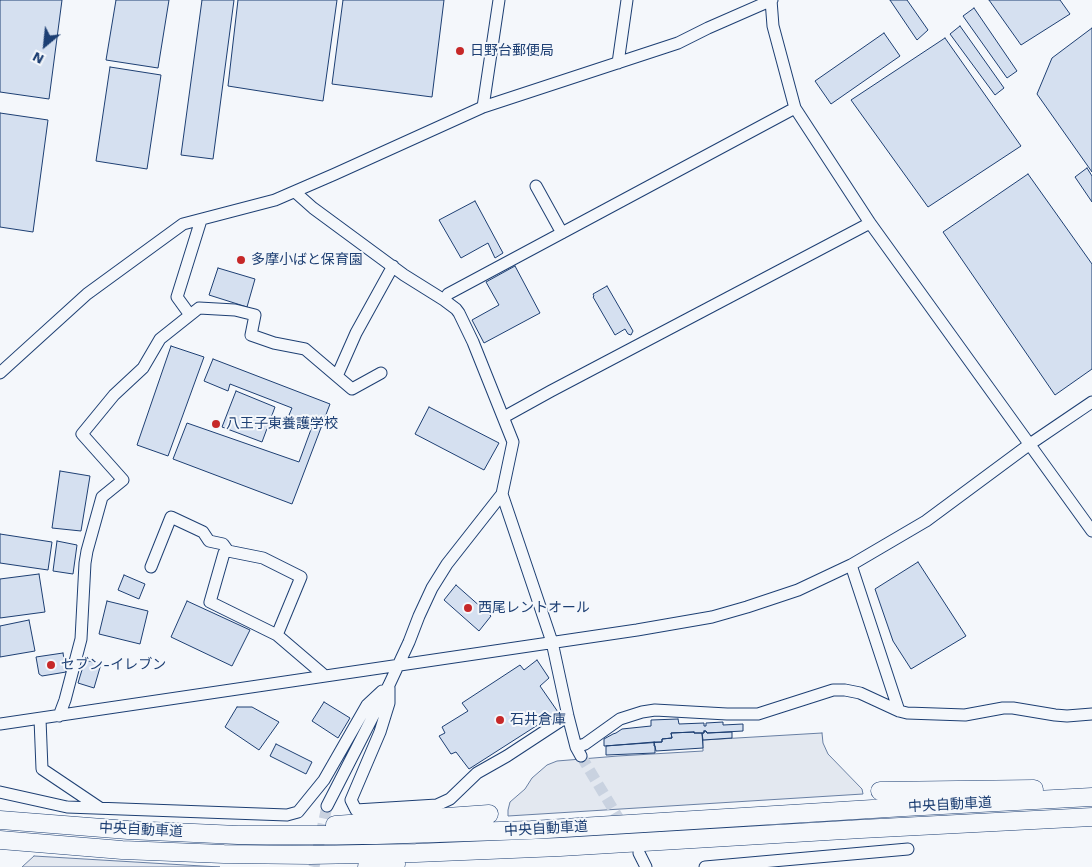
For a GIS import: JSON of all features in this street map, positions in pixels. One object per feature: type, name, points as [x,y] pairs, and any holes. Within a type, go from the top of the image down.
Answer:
[{"type":"highway","points":[[880,791],[1043,788],[1092,790]]},
{"type":"highway","name":"中央自動車道","points":[[0,820],[128,830],[238,835],[376,835],[531,830],[1092,797]]},
{"type":"highway","points":[[238,835],[346,824],[490,814]]},
{"type":"highway","name":"中央自動車道","points":[[0,840],[122,850],[310,855],[416,854],[1092,817]]},
{"type":"highway","points":[[367,867],[560,847]]},
{"type":"street","points":[[483,107],[499,0]]},
{"type":"street","points":[[618,63],[627,0]]},
{"type":"street","points":[[0,373],[87,294],[183,224],[275,200],[483,107],[678,43],[771,0],[773,26],[795,108],[870,222],[1092,531]]},
{"type":"street","points":[[444,300],[448,294],[795,108]]},
{"type":"street","points":[[536,186],[562,233]]},
{"type":"street","points":[[296,192],[313,208],[404,275],[456,309],[473,342],[514,442],[502,494],[447,564],[432,588],[389,685],[327,806]]},
{"type":"street","points":[[190,315],[178,297],[202,220]]},
{"type":"street","points":[[504,417],[870,222]]},
{"type":"street","points":[[337,376],[356,333],[393,266]]},
{"type":"street","points":[[59,716],[81,638],[84,571],[87,551],[102,497],[123,480],[82,434],[114,394],[143,368],[160,339],[199,308],[235,310],[255,315],[251,335],[274,343],[305,349],[352,389],[381,373]]},
{"type":"street","points":[[0,724],[637,630],[712,617],[747,608],[798,590],[851,565],[926,521],[1030,444],[1092,402]]},
{"type":"street","points":[[502,494],[552,642],[578,752],[585,744],[620,718],[642,712],[655,710],[758,714],[833,690],[860,693],[907,713],[964,715],[1013,708],[1067,716],[1092,714]]},
{"type":"street","points":[[151,567],[171,517],[203,532],[209,541],[223,544],[228,551],[263,558],[301,577],[277,635]]},
{"type":"street","points":[[228,551],[224,553],[210,602],[277,635],[325,676]]},
{"type":"street","points":[[851,565],[899,711]]},
{"type":"street","points":[[389,685],[390,702],[380,732],[351,800],[356,810],[437,804],[450,799],[478,773],[568,716]]},
{"type":"street","points":[[0,792],[66,807],[286,815],[298,812],[324,780],[367,705],[389,685]]},
{"type":"street","points":[[40,719],[42,768],[100,808]]},
{"type":"street","points":[[705,867],[908,849]]},
{"type":"street","points":[[639,853],[646,867]]},
{"type":"shaded area","points":[[822,733],[823,743],[828,754],[862,789],[863,794],[508,816],[510,802],[525,789],[532,778],[547,765],[557,761],[703,751],[703,740]]},
{"type":"shaded area","points":[[34,856],[185,865],[220,867],[22,867]]},
{"type":"building","points":[[0,0],[62,0],[49,99],[0,92]]},
{"type":"building","points":[[116,0],[169,0],[158,68],[106,60]]},
{"type":"building","points":[[202,0],[234,0],[213,159],[181,155]]},
{"type":"building","points":[[238,0],[337,0],[323,101],[228,86]]},
{"type":"building","points":[[343,0],[444,0],[432,97],[332,84]]},
{"type":"building","points":[[890,0],[907,0],[928,30],[917,40]]},
{"type":"building","points":[[989,0],[1060,0],[1070,14],[1021,45]]},
{"type":"building","points":[[974,8],[1017,71],[1007,78],[963,16]]},
{"type":"building","points":[[960,26],[1004,88],[995,95],[950,34]]},
{"type":"building","points":[[1092,28],[1092,172],[1037,94],[1052,58]]},
{"type":"building","points":[[884,33],[900,56],[831,104],[815,81]]},
{"type":"building","points":[[945,38],[1021,146],[928,207],[851,100]]},
{"type":"building","points":[[110,67],[161,75],[147,169],[96,161]]},
{"type":"building","points":[[0,113],[48,120],[33,232],[0,227]]},
{"type":"building","points":[[1087,168],[1092,176],[1092,202],[1075,177]]},
{"type":"building","points":[[1028,174],[1092,264],[1092,369],[1055,395],[943,232]]},
{"type":"building","points":[[475,201],[503,253],[495,258],[488,243],[461,258],[439,220]]},
{"type":"building","points":[[515,266],[540,313],[484,343],[472,320],[499,305],[486,282]]},
{"type":"building","points":[[218,268],[255,279],[247,307],[209,295]]},
{"type":"building","points":[[607,286],[633,331],[631,335],[625,329],[615,335],[593,297],[593,294]]},
{"type":"building","points":[[171,346],[204,357],[168,456],[137,445]]},
{"type":"building","points":[[213,359],[330,404],[292,504],[173,459],[187,423],[299,462],[313,424],[289,415],[292,408],[230,384],[228,391],[204,381]]},
{"type":"building","points":[[236,391],[275,407],[262,442],[222,427]]},
{"type":"building","points":[[429,407],[499,443],[484,470],[415,434]]},
{"type":"building","points":[[60,471],[90,476],[81,531],[52,528]]},
{"type":"building","points":[[0,534],[52,542],[48,570],[0,563]]},
{"type":"building","points":[[57,541],[77,545],[73,574],[53,571]]},
{"type":"building","points":[[918,562],[966,636],[911,669],[893,641],[875,589]]},
{"type":"building","points":[[39,574],[45,612],[0,618],[0,579]]},
{"type":"building","points":[[124,575],[145,584],[139,599],[118,590]]},
{"type":"building","name":"西尾レントオール","points":[[456,585],[491,616],[479,631],[444,600]]},
{"type":"building","points":[[107,601],[148,611],[140,644],[99,634]]},
{"type":"building","points":[[187,601],[250,630],[232,666],[171,637]]},
{"type":"building","points":[[29,620],[35,651],[0,657],[0,626]]},
{"type":"building","name":"セブン-イレブン","points":[[63,653],[66,672],[42,676],[39,674],[36,657]]},
{"type":"building","points":[[85,660],[101,664],[94,688],[78,683]]},
{"type":"building","name":"石井倉庫","points":[[537,660],[549,678],[540,686],[558,712],[469,769],[456,752],[451,754],[439,736],[445,733],[442,727],[468,711],[462,703],[520,665],[524,670]]},
{"type":"building","points":[[324,702],[350,718],[338,738],[312,721]]},
{"type":"building","points":[[237,707],[252,707],[279,722],[259,750],[225,727]]},
{"type":"building","points":[[678,719],[679,724],[704,723],[704,726],[706,726],[706,723],[723,722],[723,725],[743,724],[743,731],[671,733],[672,738],[662,739],[662,742],[604,746],[604,739],[622,729],[651,726],[651,720]]},
{"type":"building","points":[[704,731],[707,733],[732,732],[732,738],[703,740],[702,733]]},
{"type":"building","points":[[671,733],[702,733],[703,748],[656,751],[654,742],[662,742],[662,739],[672,738]]},
{"type":"building","points":[[654,742],[655,753],[606,755],[606,746]]},
{"type":"building","points":[[276,744],[312,762],[306,774],[270,756]]},
{"type":"tunnel","points":[[581,756],[636,847]]},
{"type":"tunnel","points":[[314,867],[327,806]]},
{"type":"place","name":"日野台郵便局","points":[[460,51]]},
{"type":"place","name":"多摩小ばと保育園","points":[[241,260]]},
{"type":"place","name":"八王子東養護学校","points":[[216,424]]},
{"type":"place","name":"西尾レントオール","points":[[468,608]]},
{"type":"place","name":"セブン-イレブン","points":[[51,665]]},
{"type":"place","name":"石井倉庫","points":[[500,720]]}]
